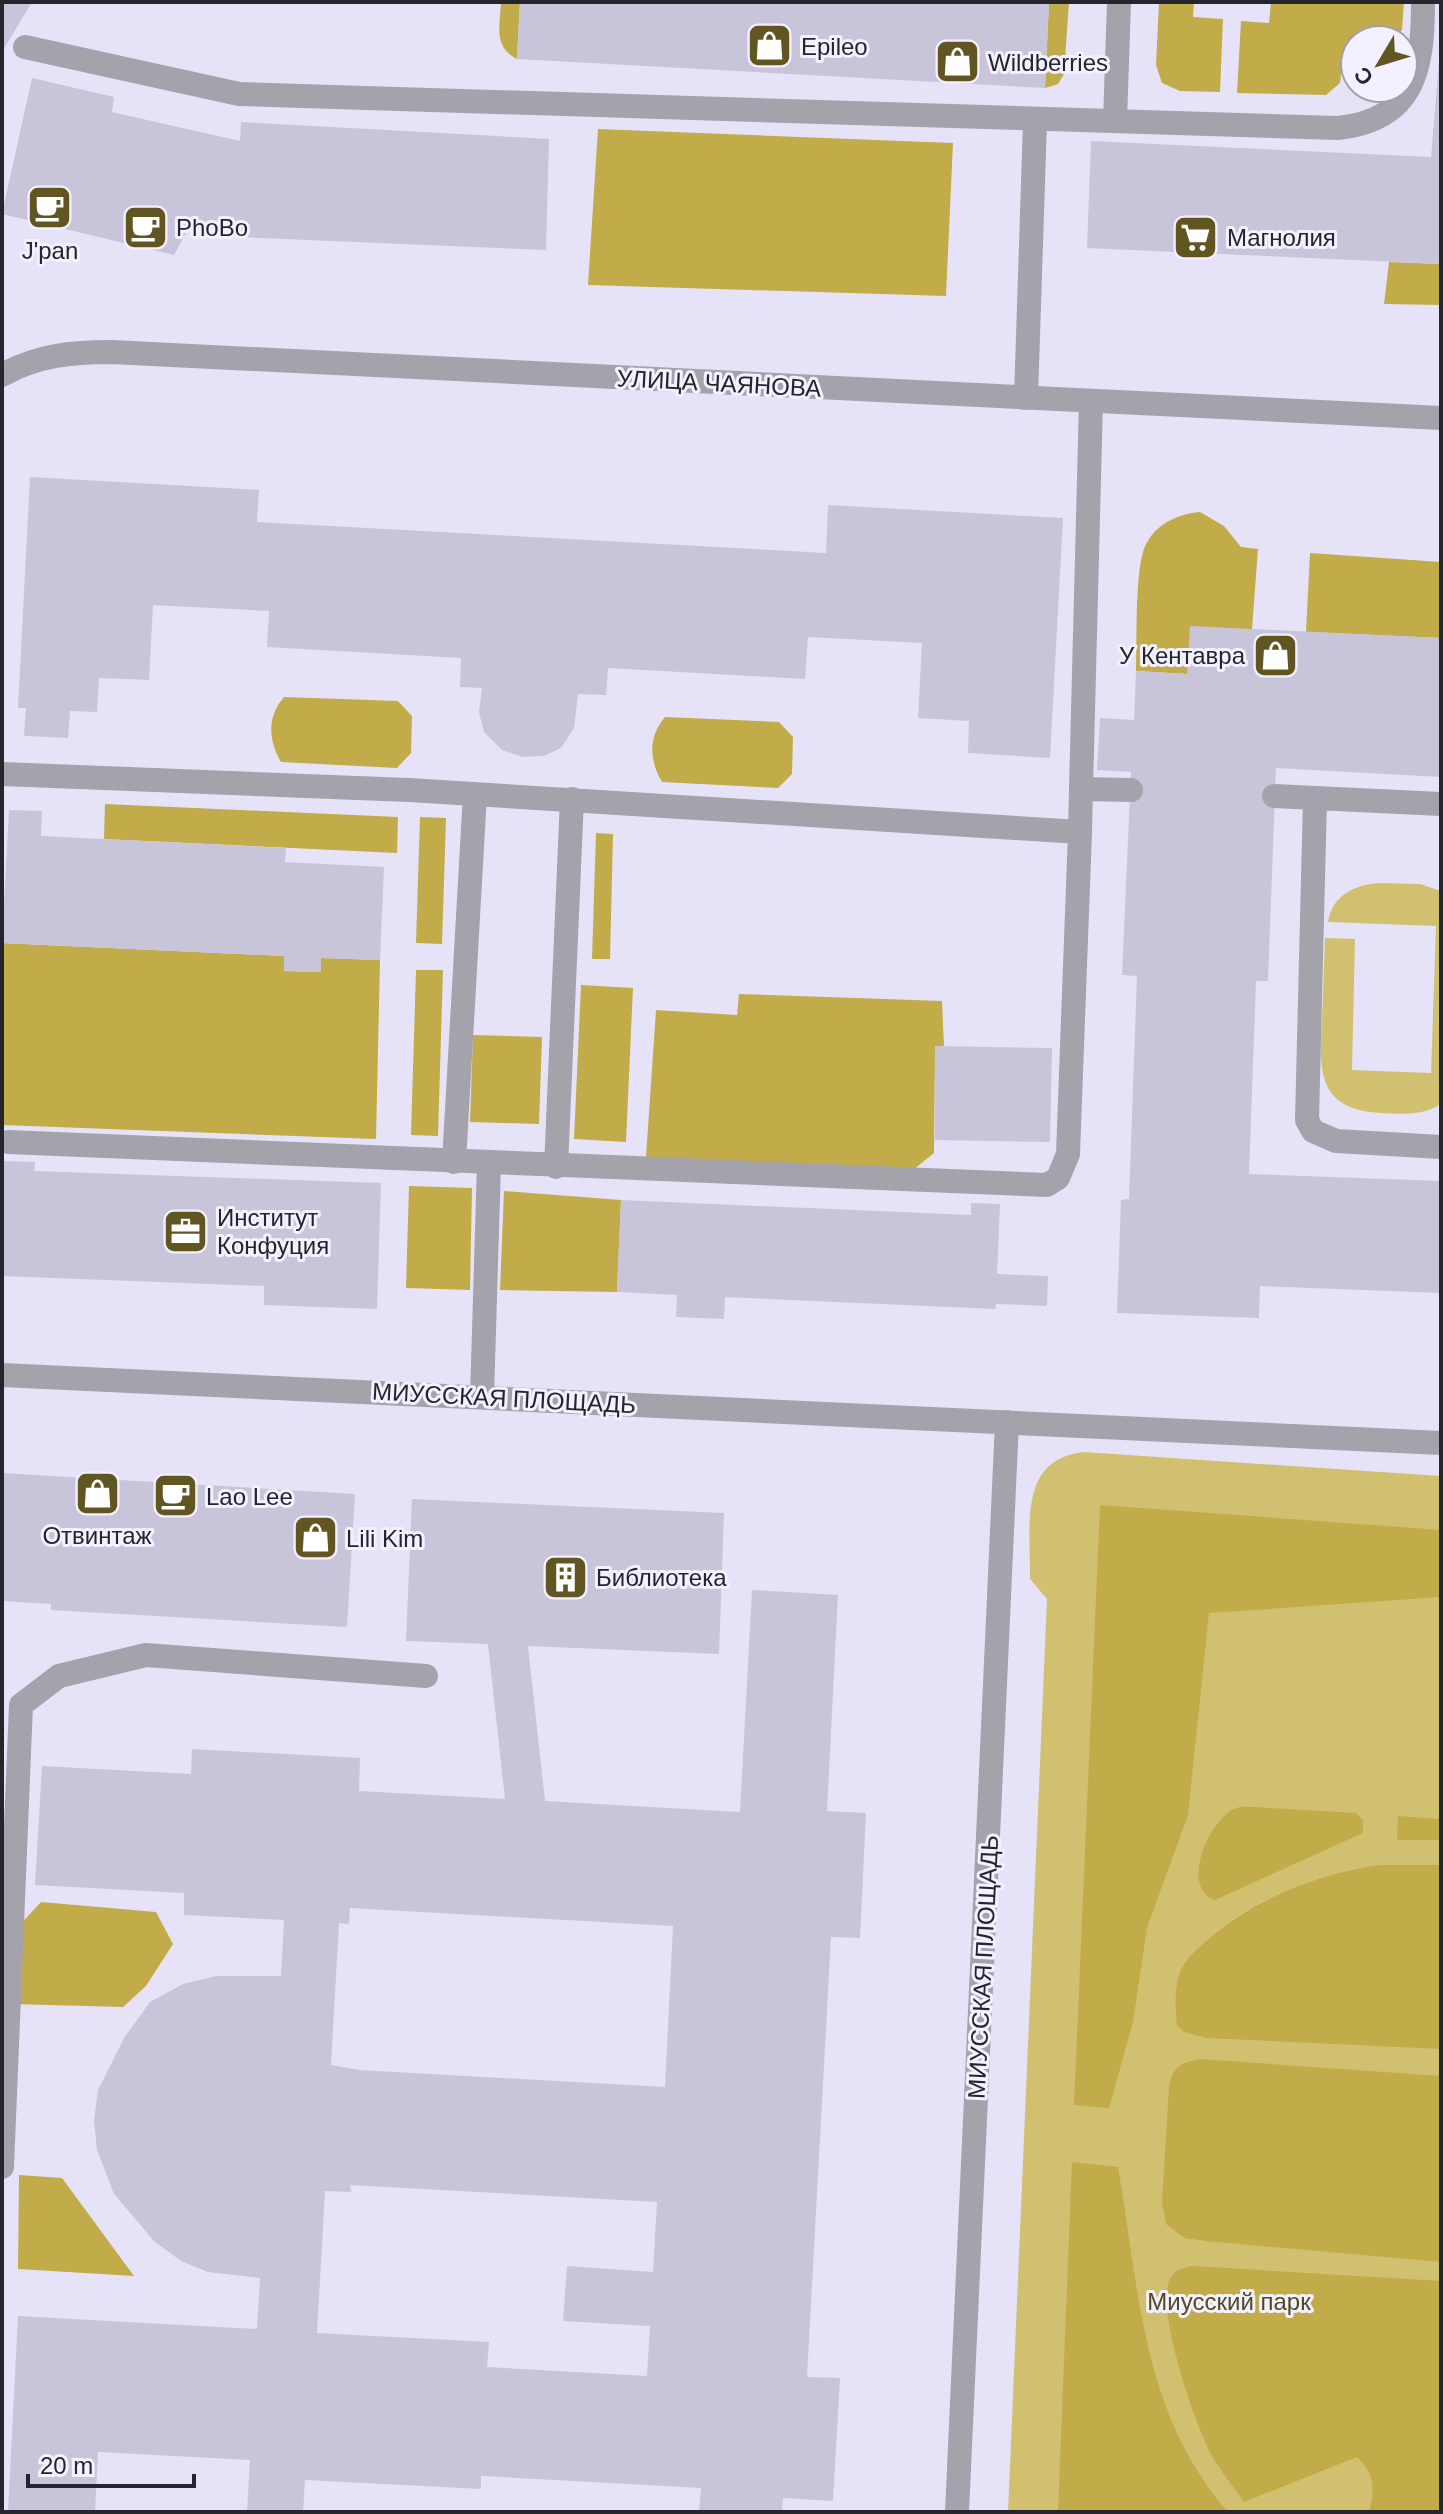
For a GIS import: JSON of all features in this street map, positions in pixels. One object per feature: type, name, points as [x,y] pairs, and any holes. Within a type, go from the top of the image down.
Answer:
[{"type":"street","points":[[1115,121],[1119,2]]},
{"type":"street","points":[[25,47],[239,94],[1035,121],[1358,126],[1395,106],[1409,90],[1422,49],[1423,2]]},
{"type":"street","points":[[1026,398],[1035,121]]},
{"type":"street","name":"УЛИЦА ЧАЯНОВА","points":[[2,375],[18,366],[62,352],[112,352],[1441,418]]},
{"type":"street","points":[[8,1142],[1034,1186],[1058,1178],[1068,1154],[1091,401]]},
{"type":"street","points":[[2,774],[572,799],[1080,832]]},
{"type":"street","points":[[1081,789],[1131,790]]},
{"type":"street","points":[[454,1162],[475,794]]},
{"type":"street","points":[[1274,796],[1441,804]]},
{"type":"street","points":[[1315,798],[1307,1120],[1313,1131],[1336,1141],[1441,1147]]},
{"type":"street","points":[[556,1167],[572,799]]},
{"type":"street","points":[[482,1397],[489,1164]]},
{"type":"street","name":"МИУССКАЯ ПЛОЩАДЬ","points":[[2,1375],[1441,1443]]},
{"type":"street","name":"МИУССКАЯ ПЛОЩАДЬ","points":[[957,2512],[1007,1422]]},
{"type":"street","points":[[2,2167],[21,1705],[59,1676],[146,1655],[426,1676]]},
{"type":"green space","points":[[501,2],[520,2],[517,59],[501,42]]},
{"type":"green space","points":[[1049,2],[1069,2],[1064,74],[1058,84],[1045,88]]},
{"type":"green space","points":[[1159,2],[1194,2],[1193,17],[1223,19],[1220,92],[1180,91],[1162,83],[1156,65]]},
{"type":"green space","points":[[1271,2],[1404,2],[1402,24],[1339,24],[1339,84],[1326,95],[1237,93],[1241,21],[1269,23]]},
{"type":"green space","points":[[598,129],[953,143],[946,296],[588,285]]},
{"type":"green space","points":[[1389,262],[1441,264],[1441,305],[1384,304]]},
{"type":"green space","points":[[1200,512],[1224,526],[1241,547],[1258,549],[1252,629],[1187,674],[1136,671],[1138,594],[1143,552],[1158,528],[1182,515]]},
{"type":"green space","points":[[1310,553],[1441,562],[1441,638],[1306,632]]},
{"type":"green space","points":[[284,697],[398,701],[412,716],[411,753],[397,768],[281,762],[271,728],[275,712]]},
{"type":"green space","points":[[665,717],[779,722],[793,737],[792,774],[778,788],[662,782],[652,749],[656,732]]},
{"type":"green space","points":[[105,804],[398,817],[397,853],[104,839]]},
{"type":"green space","points":[[420,817],[446,818],[442,944],[416,943]]},
{"type":"green space","points":[[596,833],[613,834],[610,959],[592,959]]},
{"type":"green space","points":[[1378,883],[1420,884],[1441,891],[1441,1104],[1419,1112],[1381,1113],[1344,1104],[1333,1095],[1322,1071],[1325,938],[1355,939],[1352,1070],[1431,1073],[1436,926],[1328,922],[1339,899],[1353,889]]},
{"type":"green space","points":[[2,943],[284,956],[284,971],[321,972],[321,958],[380,960],[376,1139],[2,1125]]},
{"type":"green space","points":[[416,970],[443,970],[438,1136],[411,1135]]},
{"type":"green space","points":[[581,985],[633,988],[626,1142],[574,1139]]},
{"type":"green space","points":[[739,994],[942,1001],[944,1046],[935,1047],[934,1153],[913,1170],[646,1157],[656,1010],[737,1015]]},
{"type":"green space","points":[[473,1035],[542,1037],[539,1124],[470,1122]]},
{"type":"green space","points":[[409,1186],[472,1188],[470,1290],[406,1288]]},
{"type":"green space","points":[[504,1191],[621,1200],[617,1292],[500,1290]]},
{"type":"green space","name":"Миусский парк","points":[[1084,1452],[1441,1476],[1441,2512],[1008,2512],[1047,1599],[1030,1579],[1030,1518],[1032,1499],[1047,1468],[1062,1457]]},
{"type":"green space","points":[[1100,1505],[1441,1530],[1441,1597],[1209,1613],[1188,1815],[1147,1928],[1133,2022],[1109,2108],[1074,2105]]},
{"type":"green space","points":[[1238,1807],[1356,1813],[1363,1820],[1363,1833],[1215,1900],[1204,1893],[1199,1881],[1202,1852],[1226,1814]]},
{"type":"green space","points":[[1398,1816],[1441,1819],[1441,1840],[1397,1840]]},
{"type":"green space","points":[[1380,1865],[1441,1865],[1441,2049],[1206,2038],[1184,2032],[1177,2026],[1176,1990],[1181,1970],[1210,1938],[1269,1899],[1334,1874]]},
{"type":"green space","points":[[41,1902],[156,1912],[173,1944],[146,1986],[123,2007],[12,2004],[15,1930]]},
{"type":"green space","points":[[1201,2059],[1441,2076],[1441,2262],[1184,2238],[1166,2224],[1162,2202],[1169,2087],[1179,2067]]},
{"type":"green space","points":[[1072,2162],[1118,2167],[1139,2304],[1161,2392],[1177,2434],[1199,2474],[1228,2512],[1058,2512]]},
{"type":"green space","points":[[19,2175],[62,2178],[134,2276],[18,2269]]},
{"type":"green space","points":[[1192,2266],[1441,2281],[1441,2512],[1369,2512],[1372,2482],[1367,2469],[1357,2457],[1244,2502],[1205,2441],[1187,2394],[1172,2338],[1167,2292],[1171,2277]]},
{"type":"building","points":[[2,2],[32,2],[2,52]]},
{"type":"building","points":[[520,2],[1049,2],[1045,88],[517,59]]},
{"type":"building","points":[[1439,61],[1441,264],[1087,248],[1091,141],[1431,157]]},
{"type":"building","points":[[32,78],[114,97],[112,112],[240,141],[241,122],[549,139],[546,250],[237,237],[237,232],[189,227],[174,255],[2,214]]},
{"type":"building","points":[[30,477],[259,490],[257,522],[826,553],[828,505],[1063,518],[1050,758],[968,753],[969,721],[918,718],[922,643],[808,637],[805,679],[608,668],[606,695],[578,694],[574,728],[561,748],[544,756],[523,757],[502,750],[484,732],[479,712],[482,688],[460,687],[461,658],[267,647],[269,611],[153,605],[149,680],[99,678],[97,712],[70,711],[68,738],[24,736],[26,708],[18,708]]},
{"type":"building","points":[[1190,626],[1441,638],[1441,777],[1276,768],[1268,981],[1256,981],[1249,1174],[1441,1181],[1441,1293],[1260,1286],[1259,1318],[1117,1313],[1121,1200],[1129,1199],[1137,976],[1122,975],[1131,772],[1097,770],[1100,718],[1134,720],[1136,671],[1187,674]]},
{"type":"building","points":[[9,810],[42,811],[41,836],[286,848],[285,862],[384,867],[380,960],[321,958],[321,972],[284,971],[284,956],[2,943]]},
{"type":"building","points":[[935,1046],[1052,1048],[1050,1142],[935,1140]]},
{"type":"building","points":[[2,1161],[35,1162],[34,1171],[381,1183],[377,1309],[264,1305],[264,1286],[2,1276]]},
{"type":"building","points":[[621,1200],[971,1215],[971,1203],[1000,1204],[997,1274],[1048,1276],[1047,1306],[996,1304],[995,1309],[725,1297],[724,1319],[676,1317],[677,1295],[617,1292]]},
{"type":"building","points":[[2,1473],[355,1494],[347,1627],[51,1610],[51,1604],[2,1601]]},
{"type":"building","points":[[412,1499],[724,1513],[719,1654],[528,1646],[545,1801],[740,1812],[752,1590],[838,1595],[827,1811],[866,1813],[860,1938],[831,1937],[807,2377],[840,2378],[833,2501],[783,2498],[782,2512],[699,2512],[701,2488],[481,2476],[481,2489],[305,2480],[303,2512],[247,2512],[250,2460],[98,2452],[95,2512],[8,2512],[18,2316],[257,2329],[260,2278],[208,2272],[181,2261],[155,2242],[114,2194],[97,2150],[94,2120],[98,2090],[124,2038],[150,2002],[183,1984],[216,1976],[281,1976],[284,1920],[184,1915],[184,1893],[35,1885],[42,1766],[191,1774],[192,1749],[360,1758],[359,1791],[505,1799],[488,1644],[406,1641]],"holes":[[[350,1908],[673,1926],[665,2087],[359,2070],[331,2065],[339,1923],[349,1924]],[[350,2185],[657,2202],[653,2272],[567,2266],[563,2321],[650,2326],[647,2376],[487,2367],[489,2342],[317,2333],[325,2191],[351,2192]]]},
{"type":"place","name":"Epileo","points":[[770,46]]},
{"type":"place","name":"Wildberries","points":[[957,62]]},
{"type":"place","name":"J'pan","points":[[50,208]]},
{"type":"place","name":"PhoBo","points":[[145,227]]},
{"type":"place","name":"Магнолия","points":[[1196,237]]},
{"type":"place","name":"У Кентавра","points":[[1276,655]]},
{"type":"place","name":"Институт Конфуция","points":[[186,1231]]},
{"type":"place","name":"Отвинтаж","points":[[97,1493]]},
{"type":"place","name":"Lao Lee","points":[[175,1496]]},
{"type":"place","name":"Lili Kim","points":[[315,1538]]},
{"type":"place","name":"Библиотека","points":[[565,1577]]}]
